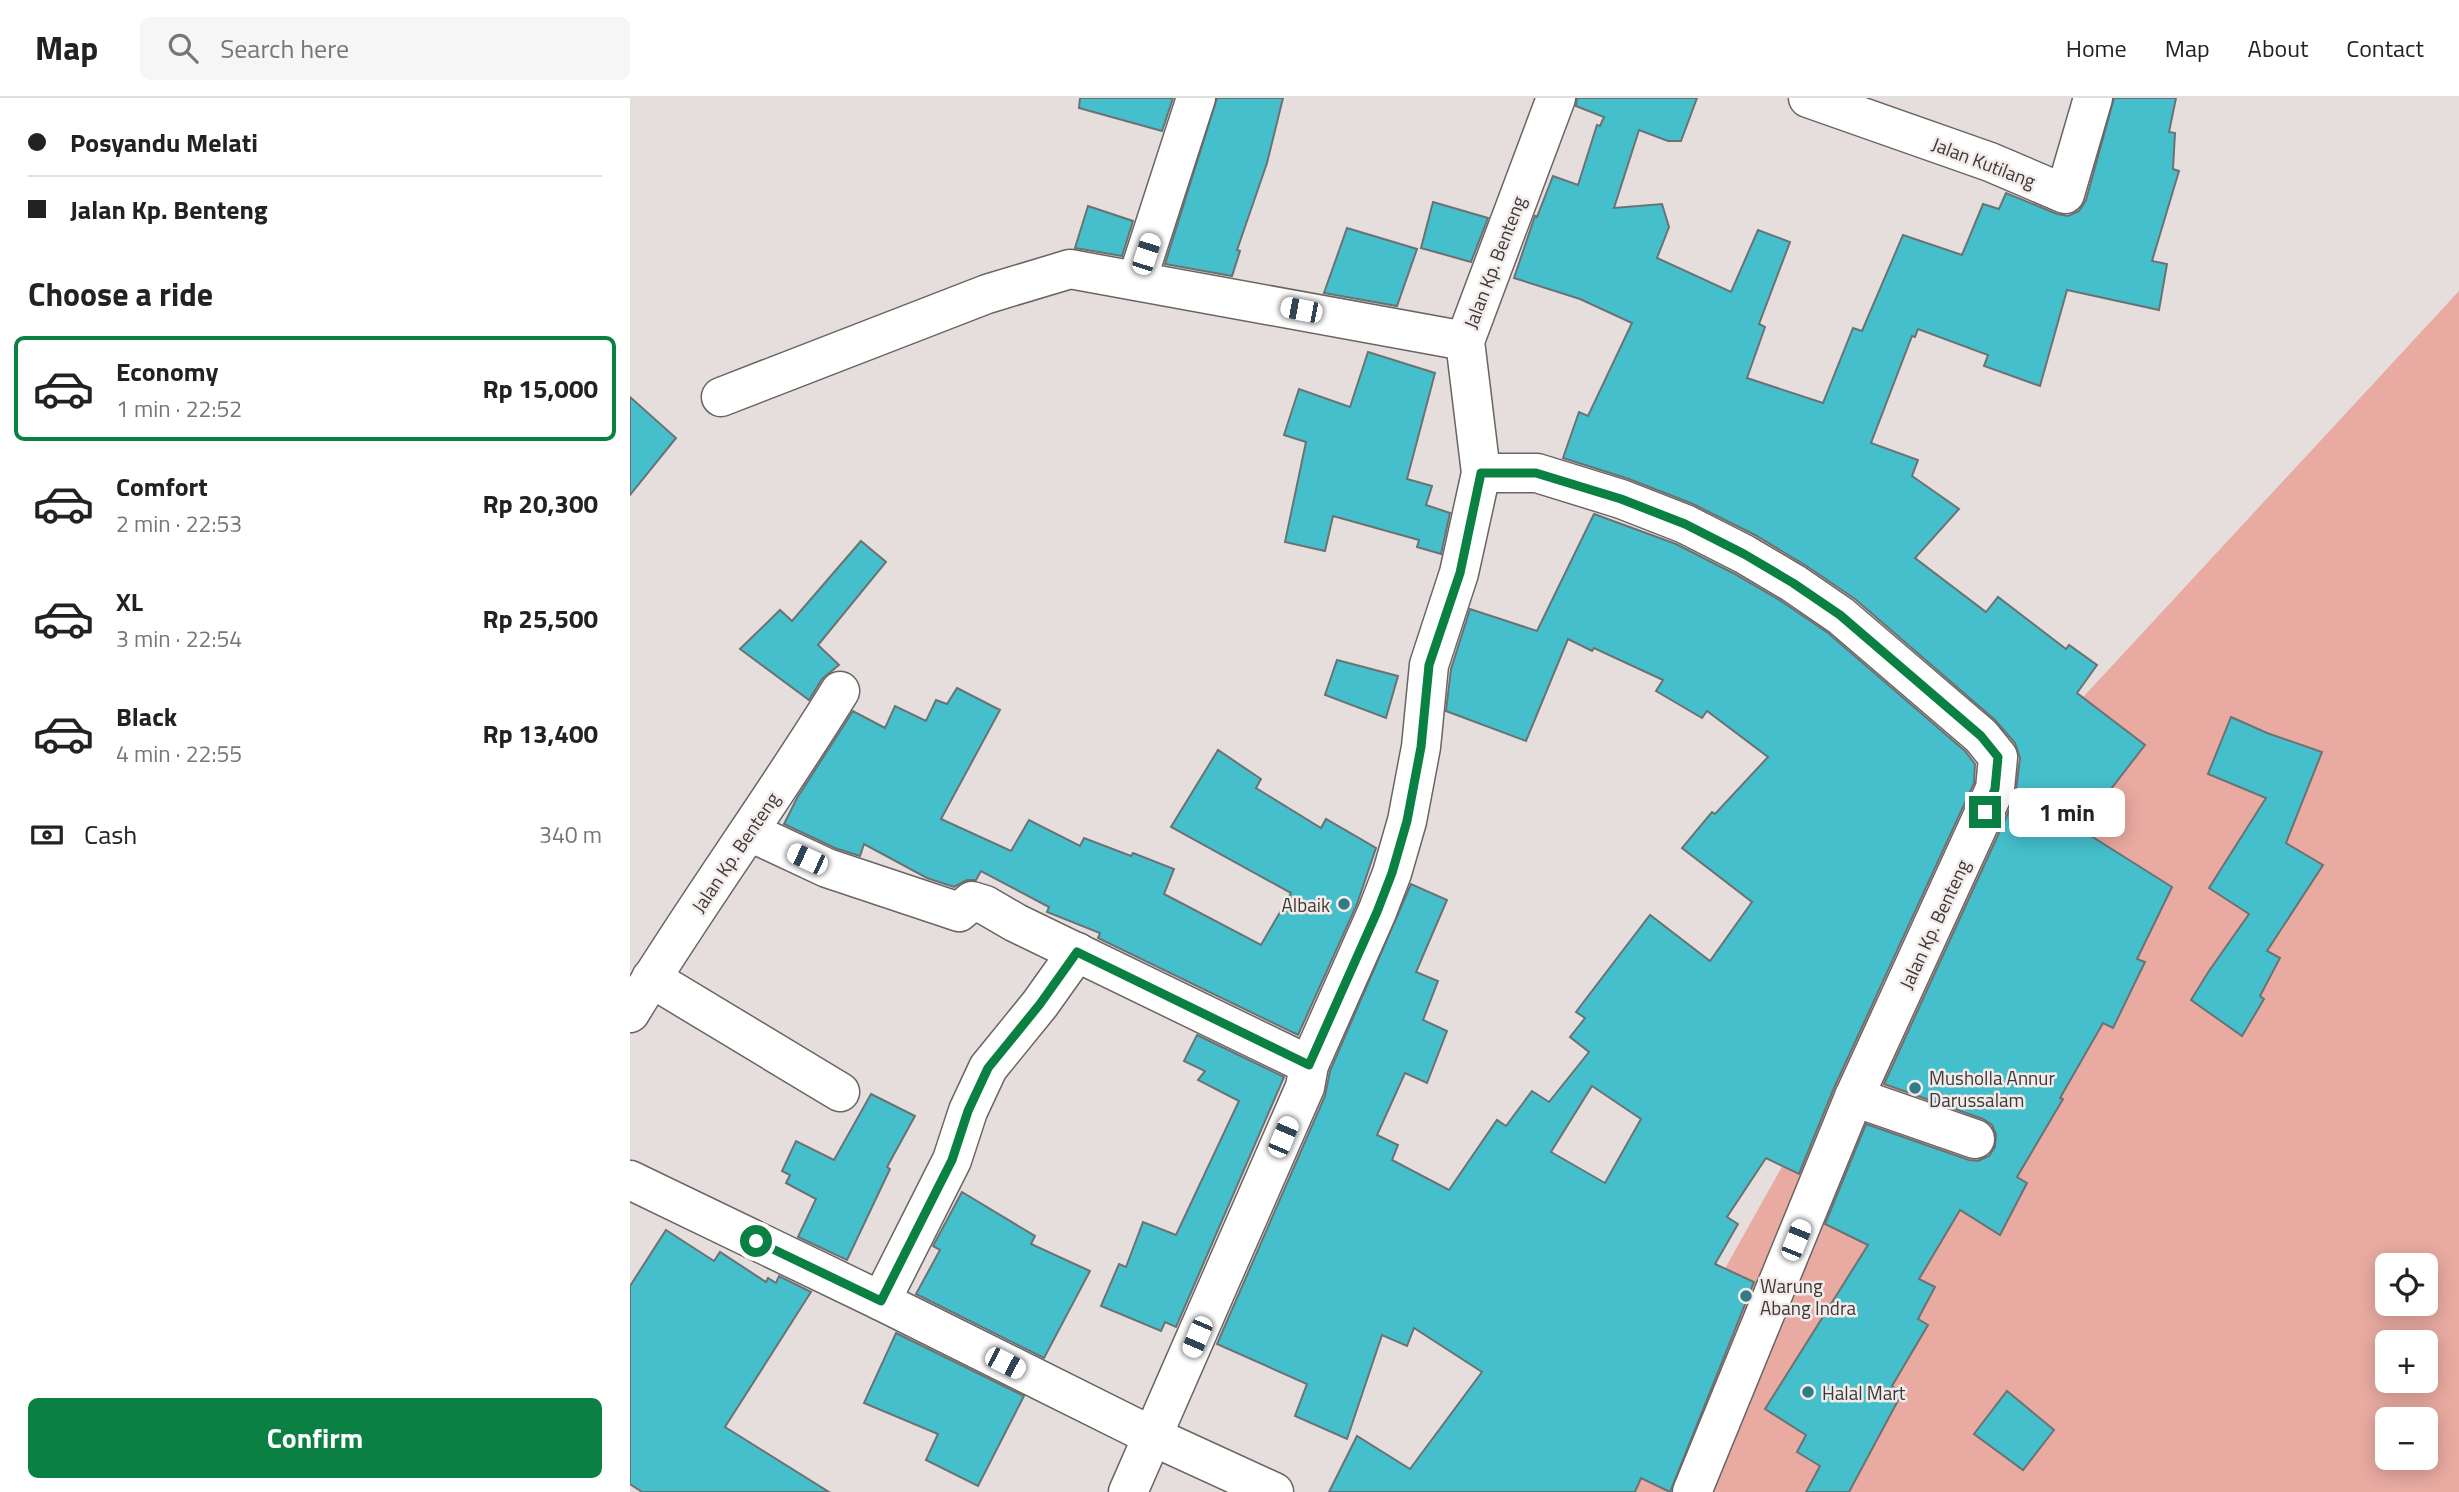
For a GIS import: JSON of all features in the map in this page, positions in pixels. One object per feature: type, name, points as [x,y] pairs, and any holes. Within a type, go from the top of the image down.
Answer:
[{"type":"street","points":[[1137,280],[1196,98]]},
{"type":"street","name":"Jalan Kp. Benteng","points":[[1128,1492],[1305,1087],[1309,1065],[1392,873],[1407,821],[1421,747],[1429,665],[1460,573],[1481,473],[1465,341],[1556,98]]},
{"type":"street","name":"Jalan Kutilang","points":[[1808,98],[1990,162],[2065,194],[2093,98]]},
{"type":"street","points":[[721,397],[987,294],[1070,269],[1465,341]]},
{"type":"street","name":"Jalan Kp. Benteng","points":[[1481,473],[1536,473],[1621,499],[1685,524],[1744,554],[1840,615],[1981,736],[1998,757],[1995,789],[1854,1097],[1692,1492]]},
{"type":"street","name":"Jalan Kp. Benteng","points":[[630,1013],[840,691]]},
{"type":"street","points":[[750,832],[827,868],[958,912],[972,901],[1309,1065]]},
{"type":"street","points":[[881,1301],[952,1160],[968,1111],[988,1068],[1040,1004],[1077,952]]},
{"type":"street","points":[[651,978],[841,1091]]},
{"type":"street","points":[[1854,1097],[1975,1139]]},
{"type":"street","points":[[630,1180],[1154,1437],[1274,1492]]},
{"type":"shaded area","points":[[2459,291],[2459,1492],[1600,1492],[1986,802]]},
{"type":"building","points":[[1080,98],[1173,98],[1162,131],[1079,108]]},
{"type":"building","points":[[1217,98],[1283,98],[1267,163],[1237,250],[1240,251],[1232,276],[1165,264]]},
{"type":"building","points":[[1577,98],[1697,98],[1681,141],[1668,141],[1639,130],[1614,208],[1662,204],[1669,227],[1657,258],[1731,292],[1758,230],[1790,242],[1759,324],[1765,327],[1747,378],[1823,403],[1853,328],[1862,331],[1903,235],[1962,255],[1983,204],[1999,209],[2006,193],[2057,214],[2068,216],[2079,211],[2086,200],[2114,98],[2176,98],[2169,132],[2175,133],[2173,169],[2179,171],[2152,261],[2167,264],[2159,310],[2067,290],[2040,386],[1984,366],[1988,355],[1918,329],[1915,337],[1912,336],[1871,443],[1918,460],[1912,476],[1959,509],[1915,558],[1986,612],[1998,597],[2066,649],[2069,645],[2097,665],[2077,693],[2145,745],[2080,829],[2172,887],[2137,959],[2145,962],[2113,1028],[2103,1023],[2060,1098],[2063,1099],[2017,1177],[2027,1183],[2000,1235],[1960,1210],[1919,1279],[1935,1287],[1918,1319],[1928,1325],[1892,1386],[1902,1393],[1849,1492],[1806,1492],[1820,1466],[1797,1452],[1806,1435],[1765,1409],[1868,1245],[1825,1224],[1866,1124],[1969,1160],[1978,1161],[1989,1156],[1995,1147],[1996,1134],[1992,1125],[1983,1119],[1884,1084],[2015,798],[2020,758],[2015,743],[1995,720],[1855,599],[1805,565],[1755,535],[1693,504],[1629,479],[1563,458],[1579,412],[1588,416],[1632,323],[1580,299],[1514,278],[1535,216],[1537,217],[1553,176],[1578,185],[1597,125],[1600,126],[1604,117],[1576,106]]},
{"type":"building","points":[[1433,202],[1488,218],[1471,262],[1421,248]]},
{"type":"building","points":[[1088,206],[1133,221],[1122,256],[1075,248]]},
{"type":"building","points":[[1347,228],[1417,249],[1397,306],[1324,293]]},
{"type":"building","points":[[1368,352],[1435,373],[1407,479],[1432,486],[1426,505],[1450,513],[1441,554],[1417,547],[1419,540],[1333,516],[1325,551],[1285,542],[1306,442],[1284,435],[1299,389],[1350,407]]},
{"type":"building","points":[[630,397],[676,438],[630,495]]},
{"type":"building","points":[[1594,514],[1676,544],[1781,601],[1828,633],[1965,751],[1975,764],[1974,783],[1834,1088],[1799,1174],[1766,1158],[1727,1217],[1738,1224],[1715,1264],[1754,1282],[1670,1492],[1641,1478],[1635,1492],[1329,1492],[1357,1436],[1410,1469],[1482,1372],[1414,1328],[1407,1346],[1382,1335],[1347,1439],[1295,1416],[1307,1384],[1217,1344],[1325,1096],[1330,1071],[1411,884],[1447,900],[1416,972],[1438,981],[1423,1020],[1447,1031],[1427,1083],[1405,1073],[1377,1135],[1398,1145],[1392,1160],[1449,1190],[1497,1120],[1506,1126],[1532,1091],[1549,1102],[1589,1052],[1570,1037],[1585,1018],[1576,1012],[1650,915],[1710,961],[1752,902],[1682,848],[1712,812],[1715,814],[1768,757],[1707,711],[1702,718],[1656,691],[1663,680],[1568,639],[1526,741],[1446,711],[1451,669],[1470,609],[1537,631]],"holes":[[[1592,1086],[1641,1119],[1605,1183],[1551,1152]]]},
{"type":"building","points":[[861,541],[886,562],[818,645],[839,665],[822,679],[809,700],[740,649],[780,610],[792,621]]},
{"type":"building","points":[[1337,660],[1398,676],[1386,718],[1325,695]]},
{"type":"building","points":[[957,688],[1000,710],[941,819],[1011,851],[1029,820],[1080,846],[1084,838],[1131,856],[1133,853],[1174,869],[1164,894],[1261,945],[1291,893],[1171,827],[1218,750],[1261,779],[1256,788],[1321,828],[1326,819],[1376,848],[1357,904],[1298,1035],[1098,938],[1100,933],[1047,912],[1049,907],[981,871],[976,880],[967,880],[954,887],[927,878],[864,844],[860,856],[835,848],[784,824],[797,798],[853,711],[885,728],[895,706],[926,721],[936,700],[947,704]]},
{"type":"building","points":[[2231,717],[2322,752],[2286,843],[2323,865],[2267,951],[2280,958],[2260,996],[2264,999],[2242,1036],[2191,1000],[2249,914],[2209,888],[2266,798],[2208,774]]},
{"type":"building","points":[[1197,1035],[1284,1077],[1176,1327],[1165,1322],[1161,1331],[1101,1306],[1119,1264],[1126,1267],[1143,1222],[1176,1235],[1239,1101],[1198,1080],[1205,1071],[1184,1061]]},
{"type":"building","points":[[871,1094],[915,1116],[887,1167],[890,1169],[847,1260],[798,1237],[816,1199],[786,1183],[790,1175],[782,1171],[796,1141],[834,1160]]},
{"type":"building","points":[[962,1192],[1035,1236],[1031,1244],[1090,1271],[1044,1358],[916,1294],[940,1250],[933,1246]]},
{"type":"building","points":[[666,1230],[714,1261],[720,1252],[766,1282],[768,1278],[776,1283],[779,1276],[811,1292],[725,1427],[829,1492],[642,1492],[630,1484],[630,1286]]},
{"type":"building","points":[[896,1333],[1024,1396],[978,1486],[926,1460],[938,1434],[864,1403]]},
{"type":"building","points":[[2007,1391],[2054,1430],[2023,1470],[1974,1434]]},
{"type":"place","name":"Albaik","points":[[1344,904]]},
{"type":"place","name":"Musholla Annur Darussalam","points":[[1915,1088]]},
{"type":"place","name":"Warung Abang Indra","points":[[1746,1296]]},
{"type":"place","name":"Halal Mart","points":[[1808,1392]]},
{"type":"route","points":[[756,1241],[881,1301],[952,1160],[968,1111],[988,1068],[1040,1004],[1077,952],[1309,1065],[1392,873],[1407,821],[1421,747],[1429,665],[1460,573],[1481,473],[1536,473],[1621,499],[1685,524],[1793,583],[1840,615],[1981,736],[1998,757],[1995,789],[1985,812]]}]
